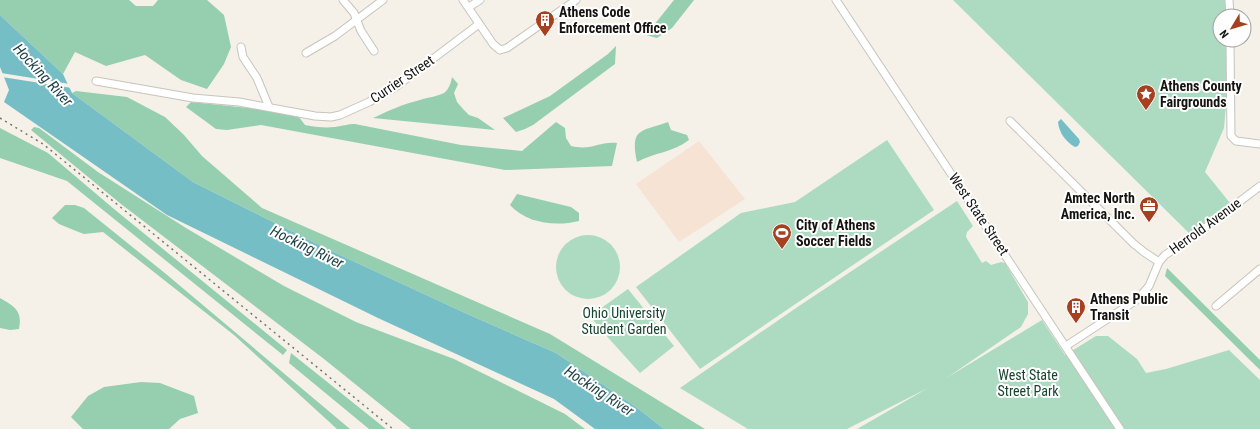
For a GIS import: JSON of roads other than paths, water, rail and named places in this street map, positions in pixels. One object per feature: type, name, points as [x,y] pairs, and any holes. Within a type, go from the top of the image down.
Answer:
[{"type":"street","points":[[343,0],[354,13],[361,31],[374,51]]},
{"type":"street","points":[[306,53],[326,42],[384,0]]},
{"type":"street","points":[[464,0],[493,44],[500,50],[507,48],[576,0]]},
{"type":"street","points":[[468,7],[480,0]]},
{"type":"street","name":"West State Street","points":[[836,0],[1120,429]]},
{"type":"street","name":"Currier Street","points":[[96,81],[193,98],[269,106],[316,116],[331,117],[340,115],[369,102],[397,86],[480,24]]},
{"type":"street","points":[[241,47],[243,57],[257,78],[269,106]]},
{"type":"street","points":[[1230,48],[1230,136],[1236,141],[1260,144]]},
{"type":"street","points":[[1010,121],[1134,244],[1159,262]]},
{"type":"street","name":"Herrold Avenue","points":[[1066,346],[1138,299],[1149,286],[1159,262],[1165,255],[1189,240],[1260,186]]},
{"type":"street","points":[[1216,306],[1260,269]]},
{"type":"water","name":"Hocking River","points":[[0,15],[63,74],[72,93],[193,182],[327,249],[465,313],[556,353],[636,407],[664,429],[595,429],[554,399],[378,318],[167,215],[4,102],[9,90],[0,67]]},
{"type":"water","points":[[1061,119],[1079,139],[1080,142],[1078,146],[1075,147],[1064,137],[1058,122]]},
{"type":"railway","points":[[0,118],[43,144],[393,429]]},
{"type":"place","name":"Athens Code Enforcement Office","points":[[545,37]]},
{"type":"place","name":"Athens County Fairgrounds","points":[[1146,111]]},
{"type":"place","name":"Amtec North America, Inc.","points":[[1149,223]]},
{"type":"place","name":"City of Athens Soccer Fields","points":[[782,250]]},
{"type":"place","name":"Athens Public Transit","points":[[1076,324]]},
{"type":"park label","name":"Ohio University Student Garden","points":[[624,322]]},
{"type":"park label","name":"West State Street Park","points":[[1028,384]]}]
